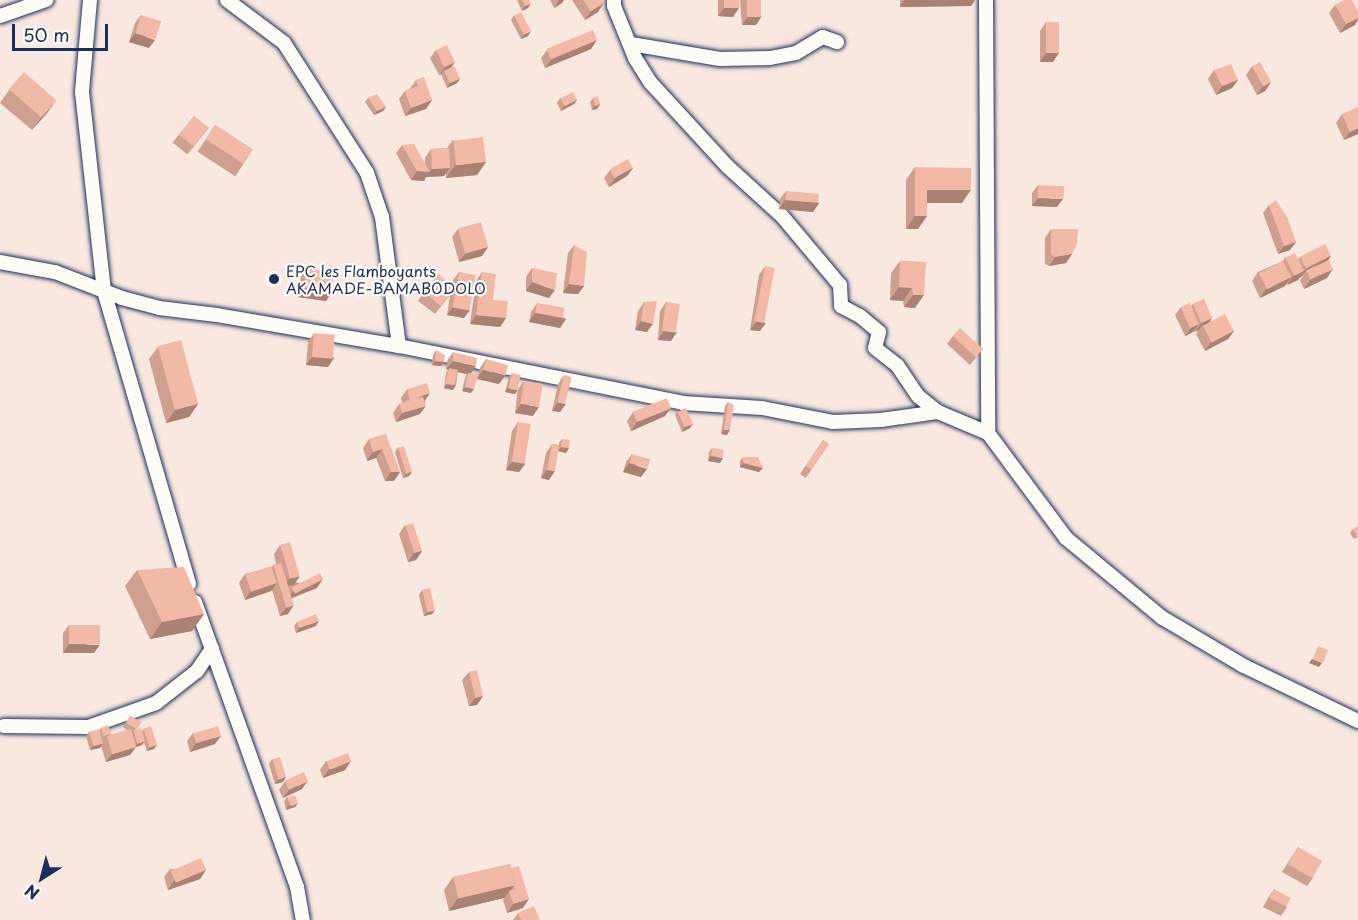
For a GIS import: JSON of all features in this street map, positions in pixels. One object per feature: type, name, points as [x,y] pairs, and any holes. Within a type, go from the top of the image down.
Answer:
[{"type":"street","points":[[0,16],[46,0]]},
{"type":"street","points":[[90,0],[82,92],[104,291],[179,557],[297,887],[303,920]]},
{"type":"street","points":[[227,0],[284,43],[367,172],[382,217],[399,346]]},
{"type":"street","points":[[614,0],[614,6],[635,58],[650,82],[727,166],[782,216],[840,285],[841,306],[860,316],[879,332],[875,348],[897,365],[918,396],[938,412],[988,433],[1066,538],[1161,617],[1244,666],[1358,721]]},
{"type":"street","points":[[986,0],[988,433]]},
{"type":"street","points":[[631,44],[720,59],[760,58],[796,53],[823,37],[837,42]]},
{"type":"street","points":[[0,262],[55,272],[104,291],[159,308],[217,315],[399,346],[683,403],[762,408],[832,422],[881,420],[938,412]]},
{"type":"street","points":[[4,726],[88,727],[156,703],[197,671],[212,649]]},
{"type":"building","points":[[522,0],[529,0],[531,4],[525,6]]},
{"type":"building","points":[[583,0],[602,0],[604,3],[591,11]]},
{"type":"building","points":[[724,0],[739,0],[739,8],[724,8]]},
{"type":"building","points":[[747,0],[761,0],[761,17],[747,17]]},
{"type":"building","points":[[1344,0],[1352,0],[1358,11],[1358,18],[1346,24],[1335,5]]},
{"type":"building","points":[[521,12],[531,31],[524,34],[514,16]]},
{"type":"building","points":[[141,15],[161,21],[156,39],[135,33]]},
{"type":"building","points":[[1046,22],[1059,22],[1059,53],[1046,53]]},
{"type":"building","points":[[593,30],[597,40],[551,59],[547,49]]},
{"type":"building","points":[[447,45],[455,62],[444,67],[436,50]]},
{"type":"building","points":[[1260,62],[1271,82],[1263,86],[1252,66]]},
{"type":"building","points":[[1231,64],[1238,80],[1222,86],[1214,70]]},
{"type":"building","points":[[454,66],[460,79],[450,83],[444,71]]},
{"type":"building","points":[[24,72],[56,100],[41,118],[9,89]]},
{"type":"building","points":[[424,77],[432,100],[411,108],[405,91],[418,86],[416,80]]},
{"type":"building","points":[[573,92],[577,100],[565,106],[561,98]]},
{"type":"building","points":[[377,94],[386,107],[377,111],[368,98]]},
{"type":"building","points":[[598,96],[600,104],[595,106],[593,98]]},
{"type":"building","points":[[1358,107],[1358,128],[1350,132],[1342,114]]},
{"type":"building","points":[[194,116],[209,128],[194,147],[179,135]]},
{"type":"building","points":[[215,125],[253,150],[243,164],[206,139]]},
{"type":"building","points":[[483,137],[486,162],[456,165],[453,141]]},
{"type":"building","points":[[414,144],[430,172],[417,171],[402,145]]},
{"type":"building","points":[[449,148],[450,168],[432,169],[431,149]]},
{"type":"building","points":[[628,159],[633,168],[614,178],[610,169]]},
{"type":"building","points":[[915,167],[971,168],[971,190],[927,190],[927,216],[915,216]]},
{"type":"building","points":[[1038,185],[1064,186],[1064,199],[1038,198]]},
{"type":"building","points":[[786,191],[819,194],[818,203],[785,200]]},
{"type":"building","points":[[1276,200],[1288,219],[1296,242],[1284,246],[1269,205]]},
{"type":"building","points":[[481,222],[488,247],[465,254],[458,229]]},
{"type":"building","points":[[1051,229],[1078,229],[1077,244],[1072,254],[1055,257],[1051,255]]},
{"type":"building","points":[[1325,244],[1331,256],[1306,268],[1300,257]]},
{"type":"building","points":[[574,245],[587,252],[584,286],[569,284]]},
{"type":"building","points":[[1295,253],[1304,271],[1294,276],[1285,258]]},
{"type":"building","points":[[1329,260],[1333,269],[1310,279],[1306,270]]},
{"type":"building","points":[[900,261],[926,262],[924,295],[913,295],[912,288],[899,287]]},
{"type":"building","points":[[1283,261],[1291,277],[1267,289],[1259,273]]},
{"type":"building","points":[[765,266],[775,268],[764,323],[754,321]]},
{"type":"building","points":[[307,268],[335,273],[331,293],[304,288]]},
{"type":"building","points":[[532,268],[557,273],[555,290],[532,282]]},
{"type":"building","points":[[459,272],[476,275],[469,310],[453,307]]},
{"type":"building","points":[[482,272],[496,274],[493,300],[508,301],[506,318],[476,315]]},
{"type":"building","points":[[438,274],[455,288],[441,306],[424,292]]},
{"type":"building","points":[[1204,299],[1212,318],[1201,323],[1193,304]]},
{"type":"building","points":[[657,301],[653,324],[641,321],[644,302]]},
{"type":"building","points":[[666,302],[680,304],[676,333],[662,331]]},
{"type":"building","points":[[537,303],[565,308],[563,318],[535,313]]},
{"type":"building","points":[[1190,303],[1199,324],[1190,328],[1181,307]]},
{"type":"building","points":[[1225,314],[1234,331],[1212,343],[1203,326]]},
{"type":"building","points":[[960,328],[983,349],[976,357],[953,336]]},
{"type":"building","points":[[314,333],[335,335],[333,359],[312,357]]},
{"type":"building","points":[[181,340],[198,404],[175,410],[158,346]]},
{"type":"building","points":[[436,350],[445,355],[444,362],[435,361]]},
{"type":"building","points":[[453,352],[477,358],[476,366],[453,361]]},
{"type":"building","points":[[486,359],[508,365],[505,376],[483,370]]},
{"type":"building","points":[[449,368],[458,370],[454,386],[445,384]]},
{"type":"building","points":[[468,373],[478,374],[474,389],[465,387]]},
{"type":"building","points":[[512,373],[521,375],[517,391],[508,389]]},
{"type":"building","points":[[564,375],[572,377],[565,404],[557,402]]},
{"type":"building","points":[[524,381],[543,384],[539,407],[520,404]]},
{"type":"building","points":[[427,383],[430,393],[416,398],[423,397],[426,406],[402,413],[399,404],[410,400],[407,389]]},
{"type":"building","points":[[667,398],[671,408],[637,422],[633,412]]},
{"type":"building","points":[[728,402],[734,405],[730,430],[724,430]]},
{"type":"building","points":[[686,408],[693,424],[685,427],[678,412]]},
{"type":"building","points":[[518,422],[531,424],[525,464],[512,462]]},
{"type":"building","points":[[386,434],[400,472],[391,472],[382,449],[373,452],[369,439]]},
{"type":"building","points":[[562,439],[570,440],[569,448],[561,447]]},
{"type":"building","points":[[823,440],[829,444],[811,470],[806,466]]},
{"type":"building","points":[[552,444],[559,446],[555,471],[547,470]]},
{"type":"building","points":[[404,446],[412,472],[406,474],[398,448]]},
{"type":"building","points":[[712,448],[724,450],[723,458],[711,456]]},
{"type":"building","points":[[632,454],[650,459],[648,468],[630,463]]},
{"type":"building","points":[[743,457],[758,457],[763,468],[743,463]]},
{"type":"building","points":[[413,523],[422,551],[414,553],[405,525]]},
{"type":"building","points":[[1358,526],[1358,534],[1357,535],[1353,529]]},
{"type":"building","points":[[290,542],[300,576],[290,578],[280,545]]},
{"type":"building","points":[[281,563],[294,605],[286,607],[273,565]]},
{"type":"building","points":[[271,566],[277,583],[251,592],[245,575]]},
{"type":"building","points":[[184,567],[204,614],[162,622],[137,570]]},
{"type":"building","points":[[320,573],[323,579],[295,594],[291,588]]},
{"type":"building","points":[[430,588],[435,610],[427,612],[422,590]]},
{"type":"building","points":[[316,614],[319,621],[299,628],[297,622]]},
{"type":"building","points":[[69,625],[100,625],[100,644],[69,644]]},
{"type":"building","points":[[1318,646],[1328,650],[1323,663],[1313,659]]},
{"type":"building","points":[[477,670],[483,696],[475,698],[469,672]]},
{"type":"building","points":[[130,716],[141,722],[137,729],[126,723]]},
{"type":"building","points":[[108,725],[111,733],[104,736],[101,728]]},
{"type":"building","points":[[151,726],[157,745],[150,747],[143,728]]},
{"type":"building","points":[[218,726],[221,736],[196,743],[193,734]]},
{"type":"building","points":[[141,728],[145,741],[137,744],[133,730]]},
{"type":"building","points":[[99,729],[103,743],[94,746],[89,732]]},
{"type":"building","points":[[131,729],[136,747],[112,754],[107,736]]},
{"type":"building","points":[[348,753],[351,761],[330,770],[327,761]]},
{"type":"building","points":[[280,757],[286,777],[278,779],[272,759]]},
{"type":"building","points":[[304,772],[308,781],[289,790],[285,781]]},
{"type":"building","points":[[295,795],[298,803],[291,806],[288,798]]},
{"type":"building","points":[[1298,847],[1322,861],[1312,878],[1288,864]]},
{"type":"building","points":[[201,858],[206,870],[176,883],[171,871]]},
{"type":"building","points":[[510,864],[515,885],[458,898],[453,877]]},
{"type":"building","points":[[519,866],[529,899],[513,904],[509,891],[515,889],[511,868]]},
{"type":"building","points":[[1274,889],[1291,898],[1286,907],[1269,898]]},
{"type":"building","points":[[534,906],[540,920],[521,920],[518,913]]},
{"type":"place","name":"EPC les Flamboyants AKAMADE-BAMABODOLO","points":[[274,279]]}]
